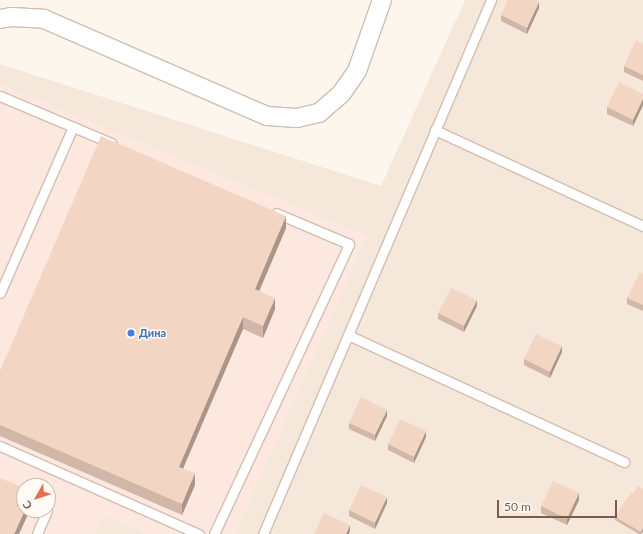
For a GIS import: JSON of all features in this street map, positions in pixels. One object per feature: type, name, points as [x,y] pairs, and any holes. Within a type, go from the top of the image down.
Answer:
[{"type":"street","points":[[0,19],[11,17],[44,19],[268,116],[297,118],[319,113],[341,94],[357,71],[382,0]]},
{"type":"lane","points":[[263,534],[491,0]]},
{"type":"lane","points":[[0,96],[117,146]]},
{"type":"lane","points":[[0,293],[73,127]]},
{"type":"lane","points":[[435,130],[643,226]]},
{"type":"lane","points":[[214,534],[349,244],[269,210]]},
{"type":"lane","points":[[348,335],[624,462]]},
{"type":"lane","points":[[0,446],[199,534]]},
{"type":"lane","points":[[37,534],[44,518]]},
{"type":"shaded area","points":[[465,0],[643,0],[643,534],[0,534],[0,64],[381,186]]},
{"type":"shaded area","points":[[0,84],[367,236],[235,534],[145,534],[102,515],[94,534],[0,534]]},
{"type":"building","points":[[508,0],[535,0],[539,2],[527,28],[501,15]]},
{"type":"building","points":[[636,40],[643,44],[643,75],[624,66]]},
{"type":"building","points":[[619,82],[643,94],[643,99],[633,120],[607,107]]},
{"type":"building","name":"Дина","points":[[101,136],[286,216],[255,289],[275,298],[263,326],[243,317],[179,467],[195,473],[182,504],[0,425],[0,371]]},
{"type":"building","points":[[640,272],[643,274],[643,305],[627,298]]},
{"type":"building","points":[[451,288],[477,300],[464,326],[438,313]]},
{"type":"building","points":[[536,334],[562,346],[550,372],[524,359]]},
{"type":"building","points":[[361,397],[387,410],[375,435],[349,423]]},
{"type":"building","points":[[400,419],[426,431],[414,457],[388,444]]},
{"type":"building","points":[[0,478],[16,485],[16,518],[21,518],[14,534],[0,534]]},
{"type":"building","points":[[553,481],[579,493],[567,519],[541,506]]},
{"type":"building","points":[[361,485],[387,497],[375,523],[349,510]]},
{"type":"building","points":[[638,486],[643,489],[643,528],[641,532],[615,517],[631,492],[633,494]]},
{"type":"building","points":[[324,513],[350,525],[346,534],[314,534]]},
{"type":"place","name":"Дина","points":[[131,333]]}]
